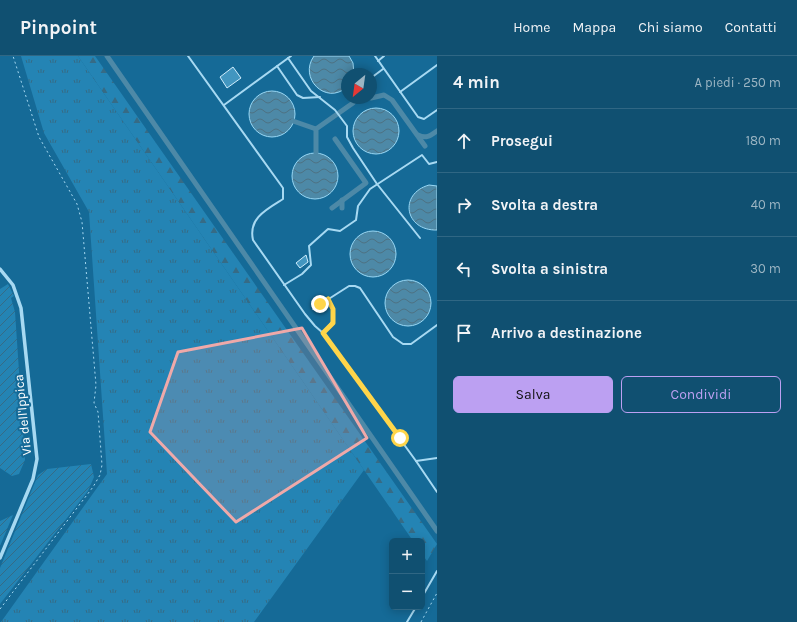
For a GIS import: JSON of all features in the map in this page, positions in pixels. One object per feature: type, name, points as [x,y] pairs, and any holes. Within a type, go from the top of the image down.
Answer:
[{"type":"street","name":"Via dell'Ippica","points":[[0,270],[13,285],[21,308],[37,456],[34,476],[0,558]]},
{"type":"lane","points":[[188,56],[284,188],[283,199],[265,210],[256,219],[251,231],[253,240],[284,285],[315,326],[323,333],[437,492]]},
{"type":"lane","points":[[224,105],[291,56]]},
{"type":"lane","points":[[375,56],[420,118],[426,118],[437,110]]},
{"type":"lane","points":[[378,61],[384,56]]},
{"type":"lane","points":[[288,58],[311,90],[335,110],[347,126],[347,137],[352,148],[377,184],[420,238]]},
{"type":"lane","points":[[400,92],[437,65]]},
{"type":"lane","points":[[277,66],[297,95],[303,98],[321,97]]},
{"type":"lane","points":[[377,74],[383,69]]},
{"type":"lane","points":[[284,285],[302,274],[311,266],[309,246],[328,229],[340,231],[356,220],[358,206],[370,189],[422,155],[428,164],[437,162]]},
{"type":"lane","points":[[313,309],[349,286],[355,286],[360,288],[393,337],[403,344],[411,344],[437,325]]},
{"type":"lane","points":[[323,333],[334,319],[333,309],[328,299]]},
{"type":"lane","points":[[416,461],[437,458]]},
{"type":"lane","points":[[425,592],[437,571]]},
{"type":"lane","points":[[407,622],[414,610]]},
{"type":"path","points":[[0,609],[93,487],[100,475],[102,465],[98,415],[94,403],[96,385],[82,222],[77,204],[37,134],[13,56]]},
{"type":"path","points":[[421,622],[437,593]]},
{"type":"highlighted area","points":[[302,328],[367,438],[236,522],[150,432],[178,352]]},
{"type":"green space","points":[[21,56],[78,56],[364,470],[254,622],[1,622],[107,474],[89,212],[44,133]]},
{"type":"green space","points":[[78,56],[95,56],[437,544],[427,561],[425,558],[425,538],[411,538]]},
{"type":"green space","points":[[8,284],[14,296],[11,298],[15,312],[25,460],[19,474],[12,476],[0,468],[0,289]]},
{"type":"green space","points":[[91,464],[94,477],[88,491],[0,604],[0,568],[38,475],[47,469]]},
{"type":"green space","points":[[13,515],[0,546],[0,521]]},
{"type":"water","points":[[314,56],[349,56],[353,63],[353,68],[341,68],[341,91],[331,93],[323,91],[317,87],[309,73],[310,64]]},
{"type":"water","points":[[272,91],[285,95],[291,101],[295,114],[291,127],[285,133],[272,137],[259,133],[253,127],[249,114],[253,101],[259,95]]},
{"type":"water","points":[[376,108],[389,112],[395,118],[399,131],[395,144],[389,150],[376,154],[363,150],[357,144],[353,131],[357,118],[363,112]]},
{"type":"water","points":[[315,153],[328,157],[334,163],[338,176],[334,189],[328,195],[315,199],[302,195],[296,189],[292,176],[296,163],[302,157]]},
{"type":"water","points":[[429,185],[437,186],[437,230],[426,229],[418,225],[412,219],[409,211],[409,203],[413,196],[419,190]]},
{"type":"water","points":[[373,231],[386,235],[392,241],[396,254],[392,267],[386,273],[373,277],[360,273],[354,267],[350,254],[354,241],[360,235]]},
{"type":"water","points":[[408,280],[421,284],[427,290],[431,303],[427,316],[421,322],[408,326],[395,322],[389,316],[385,303],[389,290],[395,284]]},
{"type":"building","points":[[233,67],[241,78],[227,88],[220,77]]},
{"type":"building","points":[[306,255],[308,262],[300,268],[296,263]]},
{"type":"waterway","points":[[107,56],[437,531]]},
{"type":"waterway","points":[[377,97],[384,95],[392,100],[425,146]]},
{"type":"waterway","points":[[316,153],[316,129],[352,104]]},
{"type":"waterway","points":[[293,121],[316,129]]},
{"type":"waterway","points":[[418,135],[423,137],[428,136],[437,131]]},
{"type":"waterway","points":[[332,208],[366,183],[335,139]]},
{"type":"waterway","points":[[342,200],[342,208]]},
{"type":"route","points":[[320,304],[328,299],[333,309],[333,323],[323,333],[400,438]]}]
